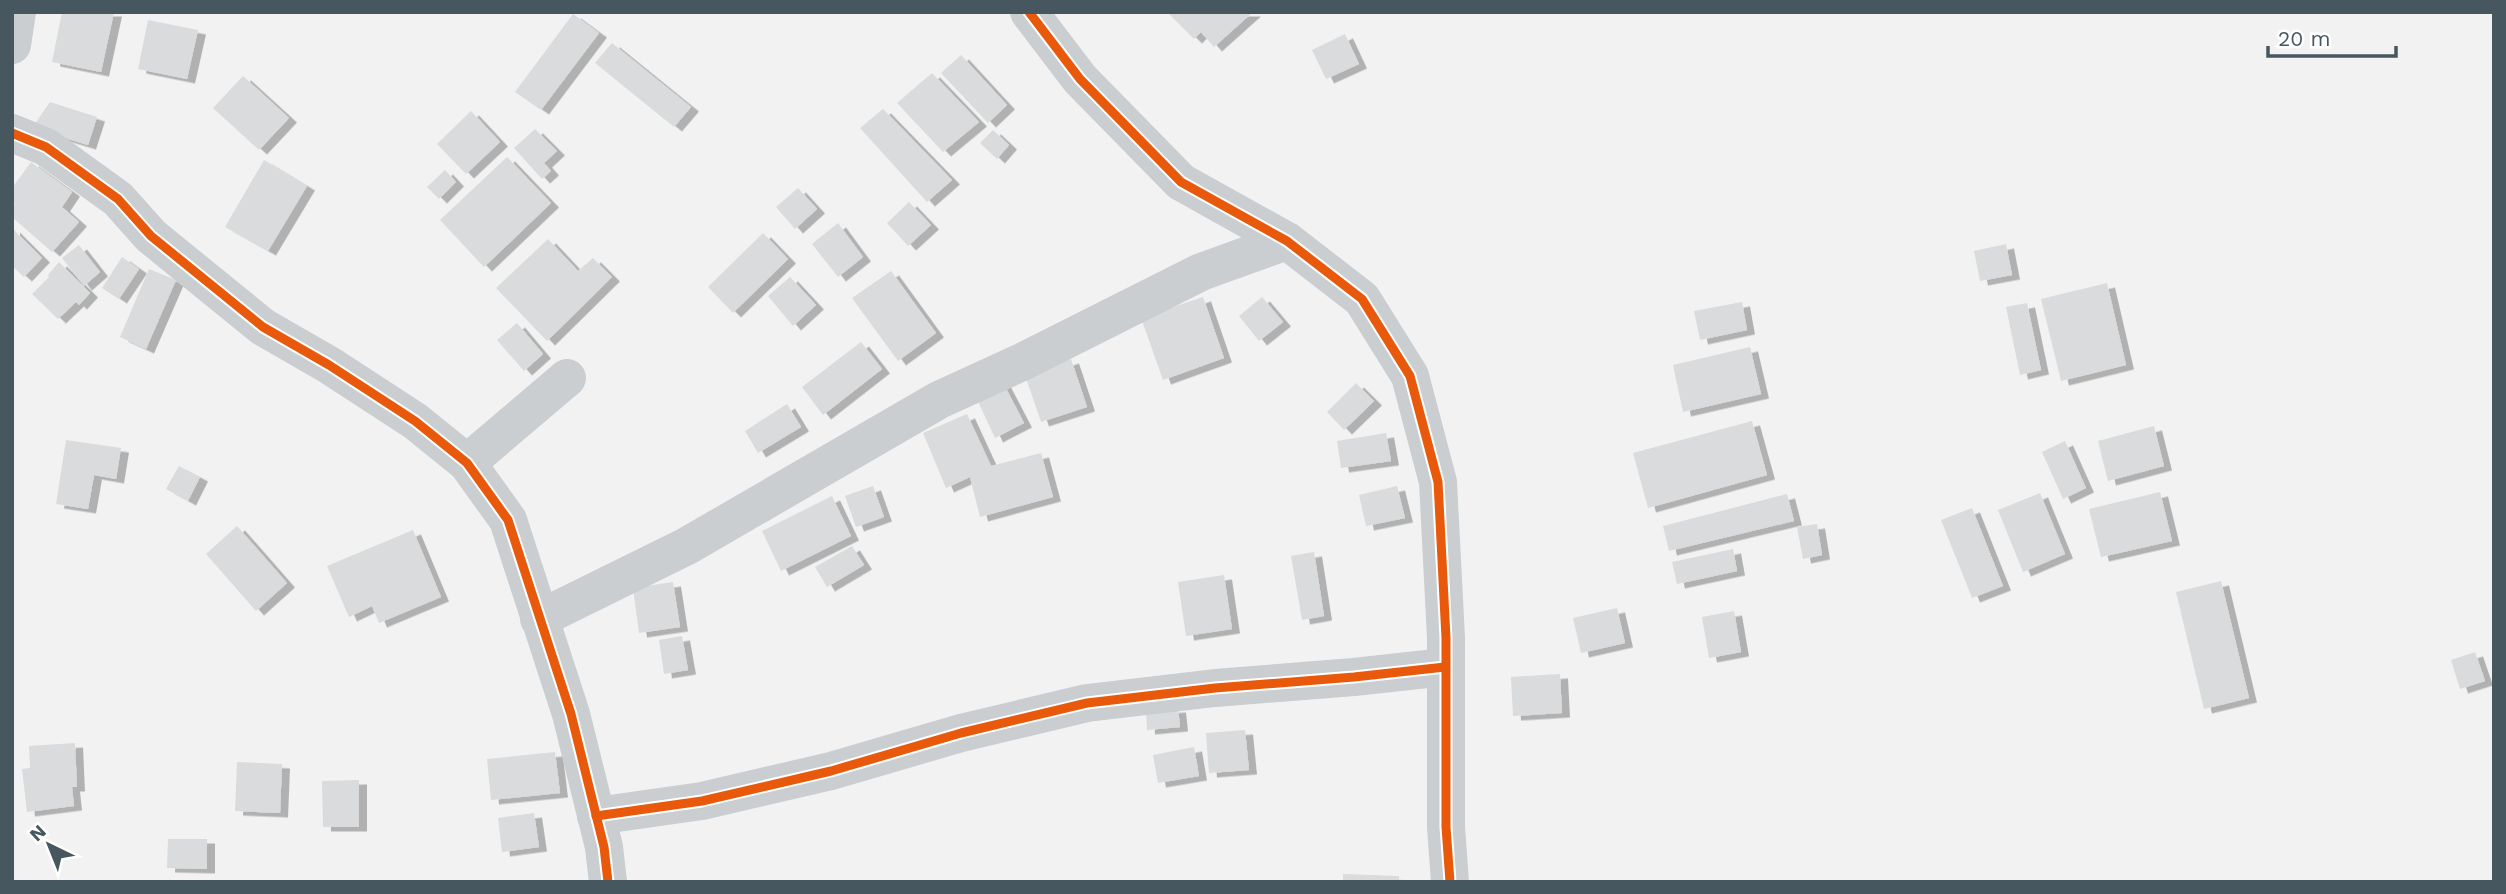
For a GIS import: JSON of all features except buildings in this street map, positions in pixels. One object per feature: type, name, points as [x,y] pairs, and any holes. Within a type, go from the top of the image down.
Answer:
[{"type":"street","points":[[12,45],[17,12]]},
{"type":"street","points":[[1029,12],[1080,79],[1181,182],[1287,241],[1362,299],[1410,376],[1438,482],[1446,667],[1446,827],[1450,882]]},
{"type":"street","points":[[12,134],[46,148],[118,199],[151,236],[263,327],[329,365],[415,421],[467,463],[508,520],[571,714],[604,847],[608,882]]},
{"type":"street","points":[[539,619],[687,546],[939,400],[1024,361],[1201,272],[1287,241]]},
{"type":"street","points":[[467,463],[567,377]]},
{"type":"street","points":[[596,816],[715,798],[831,771],[961,733],[1087,703],[1215,688],[1446,667]]},
{"type":"cycle path","points":[[1029,12],[1080,79],[1181,182],[1287,241],[1362,299],[1410,376],[1438,482],[1446,638],[1446,827],[1450,882]]},
{"type":"cycle path","points":[[12,133],[46,147],[118,199],[151,236],[263,327],[329,365],[415,421],[467,463],[508,520],[571,714],[604,847],[608,882]]},
{"type":"cycle path","points":[[596,816],[702,801],[831,771],[961,733],[1087,703],[1215,688],[1445,667]]}]
